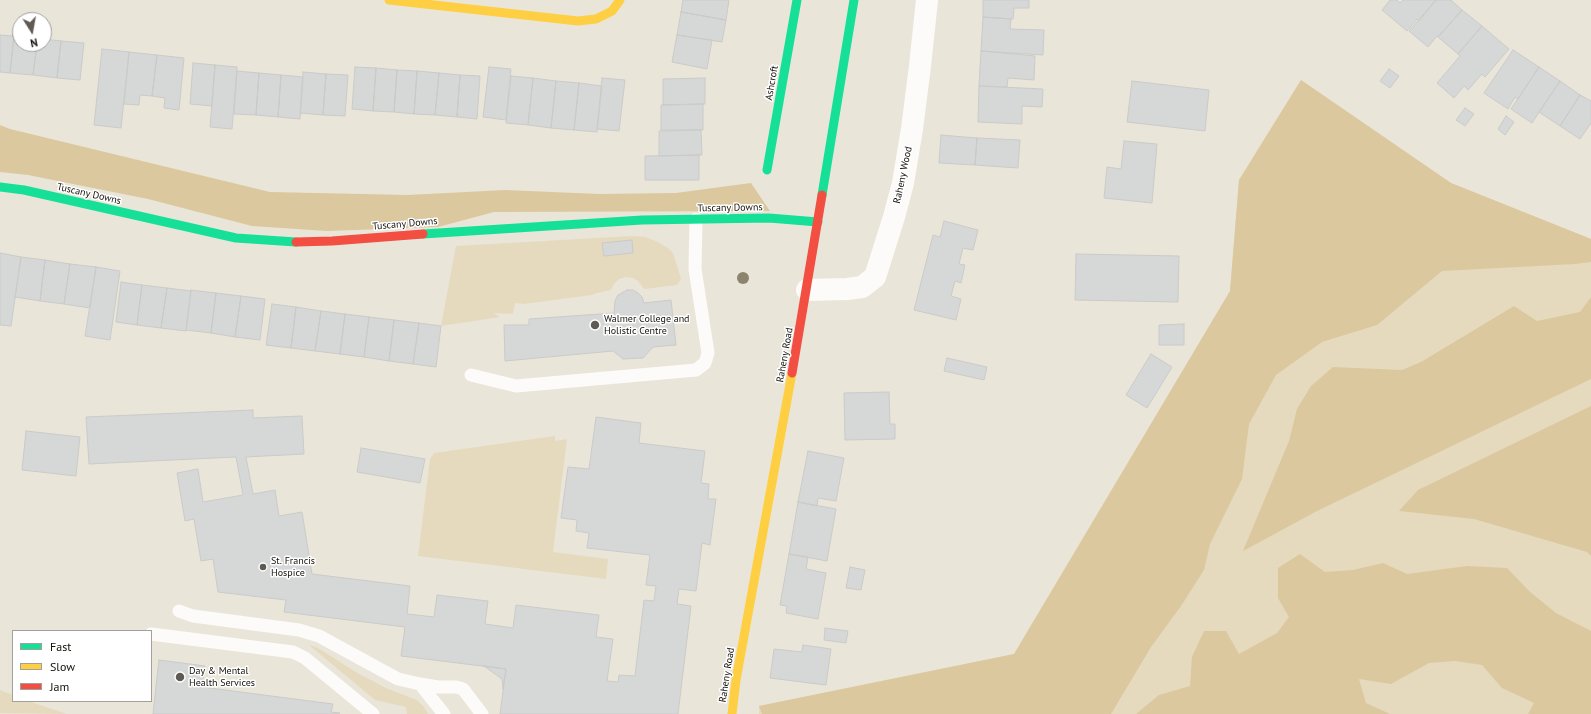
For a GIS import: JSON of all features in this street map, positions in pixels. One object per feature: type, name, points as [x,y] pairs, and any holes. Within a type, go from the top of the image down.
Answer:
[{"type":"street","points":[[389,0],[578,20],[596,19],[612,11],[620,0]]},
{"type":"street","name":"Ashcroft","points":[[767,170],[797,0]]},
{"type":"street","name":"Raheny Road","points":[[732,714],[736,680],[807,290],[854,0]]},
{"type":"street","name":"Raheny Wood","points":[[807,290],[862,287],[875,277],[894,217],[902,183],[916,98],[927,0]]},
{"type":"street","name":"Tuscany Downs","points":[[0,187],[24,190],[236,238],[288,242],[332,241],[455,231],[642,220],[769,218],[818,222]]},
{"type":"lane","points":[[471,375],[516,386],[696,370],[705,363],[708,353],[695,269],[696,219]]},
{"type":"lane","points":[[179,611],[193,616],[299,630],[312,634],[335,644],[398,679],[438,687],[456,687],[463,689],[482,714]]},
{"type":"lane","points":[[152,634],[293,652],[305,658],[373,714]]},
{"type":"lane","points":[[420,684],[444,714]]},
{"type":"shaded area","points":[[1301,80],[1451,183],[1591,239],[1591,714],[759,714],[759,706],[1014,654],[1230,291],[1239,180]]},
{"type":"shaded area","points":[[1301,80],[1451,183],[1591,239],[1591,262],[1442,271],[1377,325],[1322,342],[1276,375],[1249,424],[1242,479],[1210,544],[1204,570],[1181,606],[1151,647],[1111,714],[762,714],[759,706],[1014,654],[1230,291],[1239,180]]},
{"type":"shaded area","points":[[0,125],[10,129],[270,192],[408,195],[505,190],[599,194],[676,193],[751,183],[770,211],[494,212],[438,227],[327,231],[252,226],[148,199],[28,175],[0,172]]},
{"type":"shaded area","points":[[632,236],[645,237],[658,242],[673,253],[681,279],[677,285],[644,289],[638,281],[633,278],[626,277],[619,279],[611,290],[592,295],[523,304],[515,303],[513,314],[494,313],[500,317],[441,326],[456,246]]},
{"type":"shaded area","points":[[1591,297],[1591,379],[1317,511],[1243,551],[1289,441],[1297,409],[1311,386],[1333,367],[1402,370],[1421,362],[1514,306],[1537,321],[1580,312]]},
{"type":"shaded area","points":[[1591,406],[1591,556],[1587,552],[1474,519],[1399,511],[1418,490]]},
{"type":"shaded area","points":[[555,436],[555,441],[567,439],[553,552],[608,559],[606,579],[418,556],[430,459],[434,453]]},
{"type":"shaded area","points":[[1300,554],[1325,572],[1353,570],[1383,563],[1407,574],[1467,566],[1507,568],[1529,591],[1556,613],[1591,631],[1591,714],[1528,714],[1534,703],[1502,688],[1482,665],[1455,661],[1429,663],[1391,684],[1359,679],[1366,703],[1390,714],[1136,714],[1159,695],[1190,686],[1192,657],[1204,631],[1226,631],[1239,654],[1277,633],[1289,617],[1278,598],[1278,568]]},
{"type":"shaded area","points":[[309,645],[318,648],[359,674],[386,688],[417,700],[428,714],[407,714],[406,707],[375,700]]},
{"type":"shaded area","points":[[0,690],[12,695],[12,702],[31,702],[67,714],[0,713]]},
{"type":"building","points":[[683,0],[729,0],[726,20],[681,12]]},
{"type":"building","points":[[983,0],[1029,0],[1029,8],[1014,8],[1013,19],[983,17]]},
{"type":"building","points":[[1390,0],[1397,0],[1400,3],[1403,0],[1436,0],[1419,21],[1417,19],[1407,31],[1382,10]]},
{"type":"building","points":[[1436,0],[1451,0],[1462,10],[1428,47],[1409,31]]},
{"type":"building","points":[[1462,10],[1482,26],[1458,54],[1438,37]]},
{"type":"building","points":[[681,12],[726,20],[722,42],[677,35]]},
{"type":"building","points":[[983,17],[1011,19],[1010,29],[1044,30],[1043,55],[981,51]]},
{"type":"building","points":[[1482,26],[1509,49],[1485,77],[1482,74],[1468,90],[1464,86],[1454,98],[1437,83],[1460,56],[1458,54]]},
{"type":"building","points":[[0,35],[12,36],[10,73],[0,72]]},
{"type":"building","points":[[677,35],[712,40],[707,69],[672,62]]},
{"type":"building","points":[[52,40],[61,41],[57,78],[33,75],[36,52],[52,52]]},
{"type":"building","points":[[61,41],[84,43],[80,80],[57,78]]},
{"type":"building","points":[[102,49],[129,52],[121,128],[94,125]]},
{"type":"building","points":[[1513,50],[1539,67],[1518,99],[1515,97],[1508,109],[1484,93]]},
{"type":"building","points":[[981,51],[1035,56],[1034,80],[1008,78],[1007,87],[979,86]]},
{"type":"building","points":[[12,52],[36,52],[33,75],[10,73]]},
{"type":"building","points":[[129,52],[157,55],[152,96],[140,95],[139,105],[124,104]]},
{"type":"building","points":[[157,55],[184,58],[179,110],[164,108],[165,98],[152,96]]},
{"type":"building","points":[[193,63],[215,65],[212,106],[190,104]]},
{"type":"building","points":[[215,65],[237,67],[232,129],[210,127]]},
{"type":"building","points":[[355,67],[376,68],[373,111],[352,109]]},
{"type":"building","points":[[489,67],[511,69],[506,120],[483,117]]},
{"type":"building","points":[[1539,67],[1560,81],[1532,123],[1511,109]]},
{"type":"building","points":[[376,68],[397,70],[394,112],[373,111]]},
{"type":"building","points":[[1389,69],[1399,76],[1390,88],[1380,81]]},
{"type":"building","points":[[397,70],[417,71],[414,114],[394,112]]},
{"type":"building","points":[[237,71],[259,73],[256,115],[234,114]]},
{"type":"building","points":[[417,71],[439,73],[435,115],[414,114]]},
{"type":"building","points":[[303,72],[326,74],[323,115],[300,113]]},
{"type":"building","points":[[259,73],[281,75],[278,117],[256,115]]},
{"type":"building","points":[[439,73],[460,75],[457,117],[435,115]]},
{"type":"building","points":[[326,74],[348,75],[345,116],[323,115]]},
{"type":"building","points":[[281,75],[303,77],[300,119],[278,117]]},
{"type":"building","points":[[460,75],[480,76],[477,119],[457,117]]},
{"type":"building","points":[[511,76],[533,78],[528,125],[506,123]]},
{"type":"building","points":[[533,78],[556,81],[551,128],[528,125]]},
{"type":"building","points":[[602,78],[625,80],[619,131],[597,129]]},
{"type":"building","points":[[705,78],[705,104],[663,105],[663,79]]},
{"type":"building","points":[[556,81],[579,83],[574,130],[551,128]]},
{"type":"building","points":[[1132,81],[1209,90],[1205,131],[1127,122]]},
{"type":"building","points":[[1560,81],[1580,95],[1560,126],[1539,112]]},
{"type":"building","points":[[579,83],[602,86],[597,132],[574,130]]},
{"type":"building","points":[[979,86],[1043,89],[1042,107],[1022,106],[1022,124],[978,122]]},
{"type":"building","points":[[1580,95],[1591,101],[1591,123],[1580,139],[1560,126]]},
{"type":"building","points":[[703,104],[703,130],[661,130],[661,105]]},
{"type":"building","points":[[1465,108],[1474,114],[1465,126],[1456,120]]},
{"type":"building","points":[[1506,116],[1514,122],[1505,135],[1498,129]]},
{"type":"building","points":[[701,130],[702,155],[659,156],[659,131]]},
{"type":"building","points":[[941,135],[977,138],[975,165],[939,163]]},
{"type":"building","points":[[977,138],[1020,140],[1018,168],[975,165]]},
{"type":"building","points":[[1124,141],[1157,144],[1152,203],[1104,198],[1107,167],[1121,169]]},
{"type":"building","points":[[699,155],[699,180],[645,180],[645,156]]},
{"type":"building","points":[[944,221],[978,230],[973,250],[963,248],[959,264],[965,265],[961,283],[955,281],[951,296],[961,299],[956,320],[914,310],[933,235],[940,237]]},
{"type":"building","points":[[632,240],[633,253],[604,256],[602,243]]},
{"type":"building","points":[[0,253],[21,257],[11,326],[0,325]]},
{"type":"building","points":[[1076,254],[1179,256],[1178,302],[1075,300]]},
{"type":"building","points":[[21,257],[45,260],[40,301],[15,297]]},
{"type":"building","points":[[45,260],[70,264],[64,304],[40,301]]},
{"type":"building","points":[[70,264],[96,267],[90,308],[64,304]]},
{"type":"building","points":[[96,267],[120,271],[110,340],[85,336]]},
{"type":"building","points":[[121,282],[142,285],[137,325],[116,322]]},
{"type":"building","points":[[142,285],[167,288],[161,328],[137,325]]},
{"type":"building","points":[[167,288],[191,291],[186,331],[161,328]]},
{"type":"building","points":[[191,290],[216,293],[211,333],[186,330]]},
{"type":"building","name":"Walmer College and Holistic Centre","points":[[627,290],[633,290],[638,293],[642,297],[644,303],[671,300],[676,345],[653,347],[643,358],[623,359],[613,351],[505,361],[504,325],[529,325],[529,319],[614,313],[615,301],[618,295]]},
{"type":"building","points":[[216,293],[241,296],[235,337],[211,333]]},
{"type":"building","points":[[241,296],[265,299],[260,340],[235,337]]},
{"type":"building","points":[[272,304],[296,307],[291,348],[266,345]]},
{"type":"building","points":[[296,307],[321,311],[315,351],[291,348]]},
{"type":"building","points":[[321,311],[345,314],[340,354],[315,351]]},
{"type":"building","points":[[345,314],[369,317],[364,357],[340,354]]},
{"type":"building","points":[[369,317],[394,320],[389,361],[364,357]]},
{"type":"building","points":[[394,320],[419,323],[413,364],[389,361]]},
{"type":"building","points":[[419,323],[441,326],[436,367],[413,364]]},
{"type":"building","points":[[1184,324],[1184,345],[1159,345],[1159,325]]},
{"type":"building","points":[[1151,354],[1172,367],[1147,408],[1126,395]]},
{"type":"building","points":[[947,358],[987,367],[984,380],[944,371]]},
{"type":"building","points":[[889,392],[890,424],[895,424],[895,439],[845,440],[844,393]]},
{"type":"building","name":"St. Francis Hospice","points":[[253,410],[253,418],[302,416],[304,454],[246,457],[253,494],[275,490],[279,516],[302,512],[312,574],[410,586],[407,614],[434,617],[437,595],[488,601],[485,624],[513,628],[516,605],[599,615],[596,637],[613,639],[607,681],[618,682],[619,675],[635,676],[644,600],[654,601],[656,586],[646,585],[650,555],[587,548],[589,533],[576,531],[577,520],[561,518],[568,467],[589,469],[596,417],[641,423],[639,443],[705,451],[701,483],[709,484],[708,499],[716,499],[710,545],[702,543],[696,591],[679,589],[677,604],[691,606],[678,714],[500,714],[506,669],[401,656],[405,627],[284,612],[286,600],[218,592],[213,559],[201,561],[194,519],[185,521],[177,473],[198,469],[203,502],[243,495],[236,457],[89,464],[86,417]]},
{"type":"building","points":[[26,431],[80,437],[76,476],[22,470]]},
{"type":"building","points":[[361,448],[425,459],[420,483],[357,472]]},
{"type":"building","points":[[808,451],[844,458],[836,501],[818,498],[817,506],[798,502]]},
{"type":"building","points":[[798,502],[836,509],[827,561],[789,554]]},
{"type":"building","points":[[789,554],[808,557],[806,569],[826,573],[818,619],[786,613],[787,606],[780,605]]},
{"type":"building","points":[[850,567],[865,570],[861,590],[846,588]]},
{"type":"building","points":[[825,628],[848,631],[846,643],[824,640]]},
{"type":"building","points":[[803,645],[831,649],[826,685],[770,678],[774,649],[802,652]]},
{"type":"building","name":"Day & Mental Health Services","points":[[159,660],[205,666],[202,687],[333,704],[331,712],[340,713],[153,714]]},
{"type":"building","points":[[484,666],[506,669],[503,689],[502,679]]},
{"type":"traffic: fast","points":[[767,170],[797,0]]},
{"type":"traffic: fast","points":[[822,195],[854,0]]},
{"type":"traffic: fast","points":[[0,187],[24,190],[236,238],[296,242]]},
{"type":"traffic: fast","points":[[423,234],[642,220],[769,218],[818,222]]},
{"type":"traffic: slow","points":[[389,0],[578,21],[596,19],[612,11],[620,0]]},
{"type":"traffic: slow","points":[[732,714],[736,680],[792,373]]},
{"type":"traffic: jam","points":[[792,373],[822,195]]},
{"type":"traffic: jam","points":[[296,242],[332,241],[423,234]]},
{"type":"place","name":"Walmer College and Holistic Centre","points":[[595,325]]},
{"type":"place","name":"St. Francis Hospice","points":[[263,567]]},
{"type":"place","name":"Day & Mental Health Services","points":[[180,677]]}]
